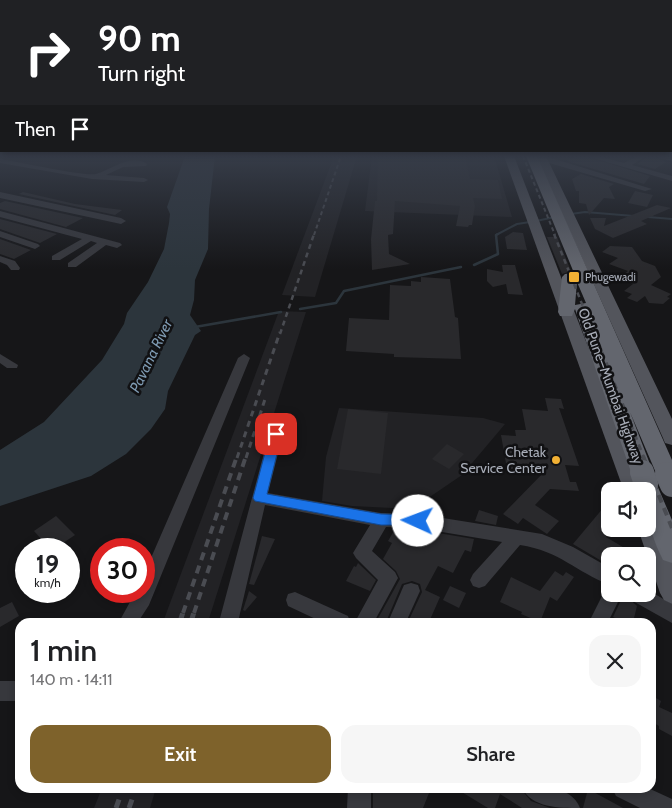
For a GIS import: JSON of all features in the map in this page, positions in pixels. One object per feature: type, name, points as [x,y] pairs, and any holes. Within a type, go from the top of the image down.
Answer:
[{"type":"highway","name":"Old Pune–Mumbai Highway","points":[[540,194],[553,220],[652,480],[672,552]]},
{"type":"highway","name":"Old Pune–Mumbai Highway","points":[[547,194],[570,277],[652,480]]},
{"type":"highway","points":[[566,312],[570,277]]},
{"type":"main road","points":[[535,194],[553,220],[588,258],[672,438]]},
{"type":"main road","points":[[553,220],[566,312],[652,480]]},
{"type":"main road","points":[[651,537],[672,593]]},
{"type":"street","points":[[0,195],[121,221]]},
{"type":"street","points":[[0,214],[117,245]]},
{"type":"street","points":[[0,234],[35,246]]},
{"type":"street","points":[[56,258],[90,238]]},
{"type":"street","points":[[72,265],[104,242]]},
{"type":"street","points":[[0,259],[11,263],[15,268]]},
{"type":"street","points":[[0,358],[12,365]]},
{"type":"street","points":[[130,618],[142,599],[244,358]]},
{"type":"street","points":[[229,618],[276,434]]},
{"type":"street","points":[[259,498],[381,520],[418,521],[542,541],[567,552],[601,572]]},
{"type":"street","points":[[366,618],[389,578],[362,553],[381,520]]},
{"type":"street","points":[[479,580],[517,536]]},
{"type":"street","points":[[399,618],[411,591]]},
{"type":"street","points":[[295,600],[333,618]]},
{"type":"street","points":[[600,618],[609,602]]},
{"type":"street","points":[[652,602],[672,614]]},
{"type":"street","points":[[0,691],[15,691]]},
{"type":"street","points":[[359,808],[360,793]]},
{"type":"street","points":[[542,793],[568,808]]},
{"type":"street","points":[[634,793],[665,808]]},
{"type":"shaded area","points":[[320,194],[346,194],[315,297],[282,295]]},
{"type":"shaded area","points":[[367,194],[505,194],[512,217],[365,211]]},
{"type":"shaded area","points":[[279,311],[306,312],[209,618],[164,618]]},
{"type":"shaded area","points":[[339,408],[483,418],[505,424],[462,475],[412,509],[352,506],[322,501],[326,457]]},
{"type":"shaded area","points":[[100,793],[154,793],[150,808],[94,808]]},
{"type":"water","name":"Pavana River","points":[[172,194],[211,194],[208,249],[195,280],[194,300],[190,315],[201,331],[195,335],[168,391],[165,409],[151,429],[126,454],[91,476],[0,506],[0,450],[44,422],[102,360],[124,324],[127,313],[148,282],[164,249],[170,214],[167,207]]},
{"type":"building","points":[[19,194],[30,194],[75,204],[122,210],[115,215]]},
{"type":"building","points":[[377,194],[501,194],[502,199],[473,198],[475,206],[472,225],[468,227],[456,226],[460,206],[395,201],[393,234],[388,235],[389,254],[410,264],[372,270],[371,239],[375,201],[377,201]]},
{"type":"building","points":[[579,194],[612,194],[615,199],[604,198],[589,215],[586,204],[579,203]]},
{"type":"building","points":[[633,194],[653,195],[647,207],[628,203]]},
{"type":"building","points":[[5,201],[83,218],[66,227],[0,209],[0,203]]},
{"type":"building","points":[[657,205],[671,208],[641,221],[647,224],[613,238],[595,229],[590,218],[606,218],[604,226]]},
{"type":"building","points":[[0,219],[57,234],[40,243],[0,229]]},
{"type":"building","points":[[513,232],[523,233],[527,250],[507,249],[505,237]]},
{"type":"building","points":[[547,237],[557,237],[571,271],[562,274]]},
{"type":"building","points":[[0,239],[31,250],[14,259],[0,254]]},
{"type":"building","points":[[610,246],[632,247],[642,261],[655,266],[661,277],[651,285],[671,294],[667,297],[670,298],[663,304],[649,303],[645,296],[637,302],[627,298],[632,294],[624,291],[633,284],[619,278],[628,271],[609,264],[618,258],[602,252]]},
{"type":"building","points":[[502,265],[515,265],[523,295],[508,294],[506,284],[493,287],[487,281],[487,269],[503,272]]},
{"type":"building","points":[[421,277],[450,279],[455,317],[458,318],[461,359],[394,357],[394,354],[346,351],[349,318],[389,320],[390,285],[411,286],[411,281],[421,282]]},
{"type":"building","points":[[545,398],[561,399],[564,409],[559,408],[579,466],[565,465],[570,482],[576,482],[579,491],[550,489],[535,505],[559,521],[547,534],[523,518],[518,524],[503,514],[545,471],[507,469],[501,435],[516,436],[515,430],[526,430],[522,409],[548,411]]},
{"type":"building","points":[[348,409],[388,413],[381,474],[337,469]]},
{"type":"building","points":[[447,444],[464,454],[449,469],[432,459]]},
{"type":"building","points":[[479,510],[498,516],[496,525],[475,521]]},
{"type":"building","points":[[601,511],[601,537],[606,537],[623,547],[601,547],[601,561],[573,544]]},
{"type":"building","points":[[56,516],[75,535],[70,538],[40,538],[34,531]]},
{"type":"building","points":[[395,529],[425,541],[426,539],[429,541],[432,532],[474,539],[471,552],[465,550],[453,573],[438,566],[425,590],[440,597],[431,618],[410,618],[422,592],[420,584],[412,581],[402,584],[388,618],[378,618],[400,579],[396,571],[383,559],[392,543],[388,541]]},
{"type":"building","points":[[262,536],[275,539],[254,585],[249,584]]},
{"type":"building","points":[[358,563],[376,580],[370,591],[346,581],[354,566],[356,567]]},
{"type":"building","points":[[555,571],[563,576],[566,572],[574,577],[557,601],[550,597],[542,618],[530,618],[500,602],[511,577],[540,591]]},
{"type":"building","points":[[450,586],[466,593],[459,608],[443,600]]},
{"type":"building","points":[[249,591],[257,597],[245,611],[243,610]]},
{"type":"building","points":[[12,602],[19,616],[0,627],[0,608]]},
{"type":"building","points":[[620,602],[633,602],[637,606],[634,618],[613,617]]},
{"type":"building","points":[[656,698],[661,701],[659,707],[672,713],[672,736],[659,729],[659,726],[656,724]]},
{"type":"building","points":[[373,793],[429,793],[423,808],[373,808]]},
{"type":"building","points":[[463,793],[524,793],[531,801],[550,808],[522,808],[500,794],[495,808],[488,808]]},
{"type":"building","points":[[587,793],[595,793],[623,808],[583,808]]},
{"type":"waterway","points":[[571,214],[585,212],[634,216]]},
{"type":"waterway","points":[[536,221],[555,217]]},
{"type":"waterway","points":[[648,217],[672,219]]},
{"type":"waterway","points":[[496,235],[517,224],[530,222]]},
{"type":"waterway","points":[[474,265],[498,254],[496,235]]},
{"type":"waterway","points":[[300,309],[336,303],[344,291],[461,267]]},
{"type":"waterway","points":[[195,327],[281,312]]},
{"type":"railway","points":[[314,235],[328,194]]},
{"type":"railway","points":[[538,194],[555,235]]},
{"type":"railway","points":[[280,334],[314,234]]},
{"type":"railway","points":[[554,234],[594,334]]},
{"type":"railway","points":[[237,458],[280,332]]},
{"type":"railway","points":[[594,332],[644,458]]},
{"type":"railway","points":[[246,458],[266,396]]},
{"type":"railway","points":[[183,613],[237,456]]},
{"type":"railway","points":[[194,613],[246,456]]},
{"type":"railway","points":[[643,456],[672,528]]},
{"type":"railway","points":[[181,618],[183,612]]},
{"type":"railway","points":[[192,618],[194,612]]},
{"type":"railway","points":[[116,808],[121,793]]},
{"type":"railway","points":[[129,808],[134,793]]},
{"type":"place","name":"Phugewadi","points":[[574,277]]},
{"type":"place","name":"Chetak Service Center","points":[[556,460]]},
{"type":"route","points":[[276,434],[259,498],[381,520],[418,521]]}]
